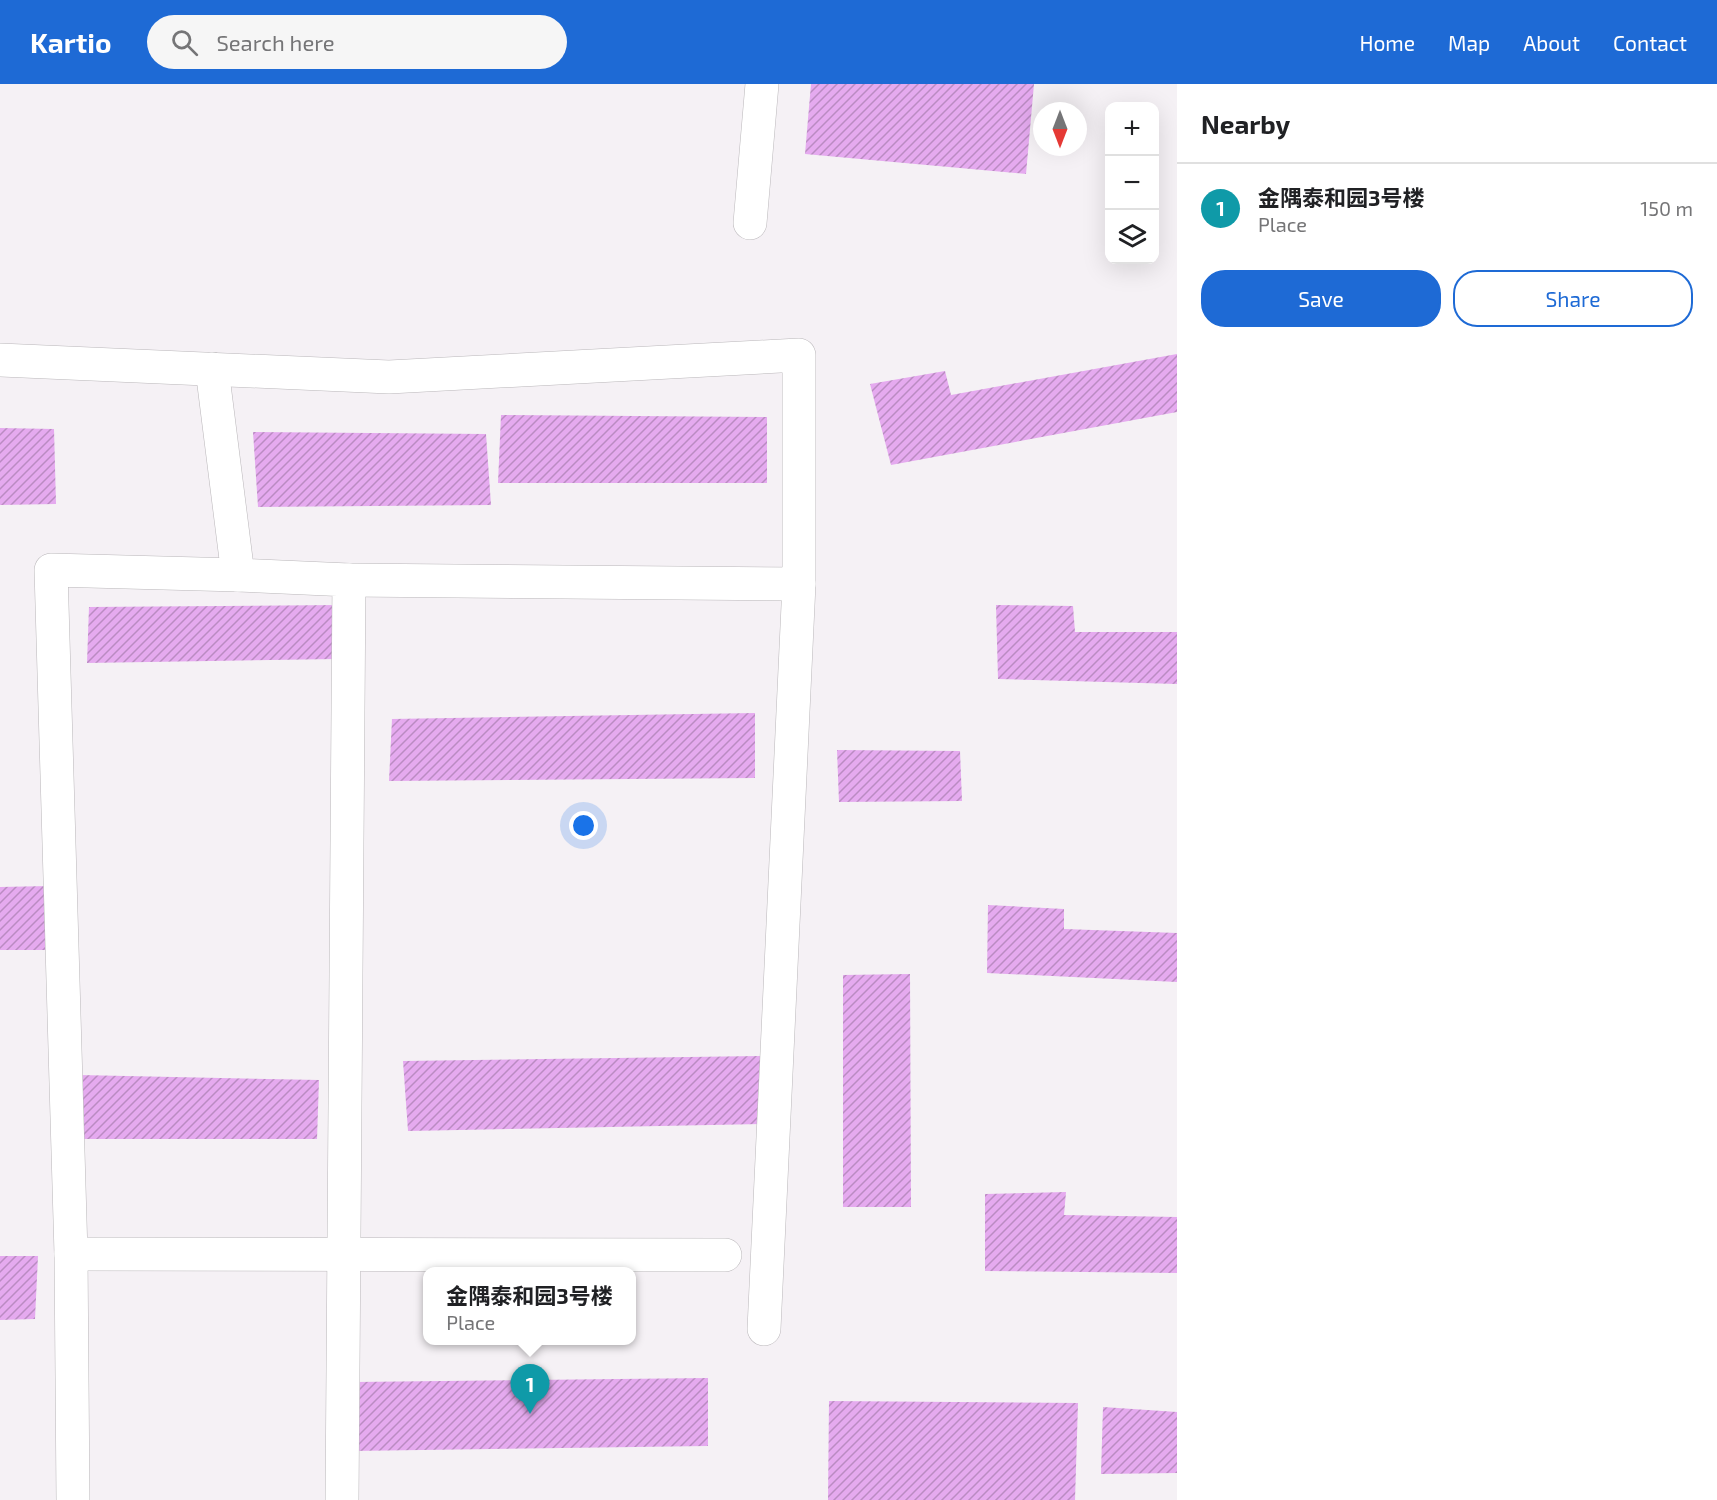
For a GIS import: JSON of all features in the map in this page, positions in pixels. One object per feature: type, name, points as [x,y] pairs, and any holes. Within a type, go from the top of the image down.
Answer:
[{"type":"street","points":[[750,223],[762,84]]},
{"type":"street","points":[[0,360],[388,377],[799,355],[799,584],[764,1329]]},
{"type":"street","points":[[212,369],[238,575]]},
{"type":"street","points":[[73,1500],[71,1254],[51,570],[350,580],[799,584]]},
{"type":"street","points":[[342,1500],[350,580]]},
{"type":"street","points":[[71,1254],[725,1255]]},
{"type":"building","points":[[811,84],[1034,84],[1026,174],[805,154]]},
{"type":"building","points":[[1177,354],[1177,412],[891,465],[870,384],[945,371],[951,395]]},
{"type":"building","points":[[501,415],[767,417],[767,483],[498,483]]},
{"type":"building","points":[[0,428],[54,429],[56,504],[0,505]]},
{"type":"building","points":[[253,432],[486,434],[491,505],[258,507]]},
{"type":"building","points":[[339,605],[337,659],[87,663],[89,607]]},
{"type":"building","points":[[996,605],[1073,606],[1075,632],[1177,632],[1177,684],[998,679]]},
{"type":"building","points":[[755,713],[755,778],[389,781],[392,719]]},
{"type":"building","points":[[837,750],[960,751],[962,801],[839,802]]},
{"type":"building","points":[[49,886],[50,950],[0,950],[0,887]]},
{"type":"building","points":[[988,905],[1064,909],[1064,929],[1177,933],[1177,982],[987,973]]},
{"type":"building","points":[[910,974],[911,1207],[843,1207],[843,975]]},
{"type":"building","points":[[760,1056],[762,1124],[408,1131],[403,1061]]},
{"type":"building","points":[[79,1075],[319,1080],[317,1139],[79,1139]]},
{"type":"building","points":[[1066,1192],[1064,1215],[1177,1217],[1177,1273],[985,1271],[985,1194]]},
{"type":"building","points":[[0,1256],[38,1256],[35,1319],[0,1320]]},
{"type":"building","points":[[708,1378],[708,1446],[351,1451],[354,1382]]},
{"type":"building","points":[[829,1401],[1078,1403],[1075,1500],[828,1500]]},
{"type":"building","points":[[1103,1407],[1177,1412],[1177,1473],[1101,1474]]},
{"type":"place","name":"金隅泰和园3号楼","points":[[530,1414]]}]
